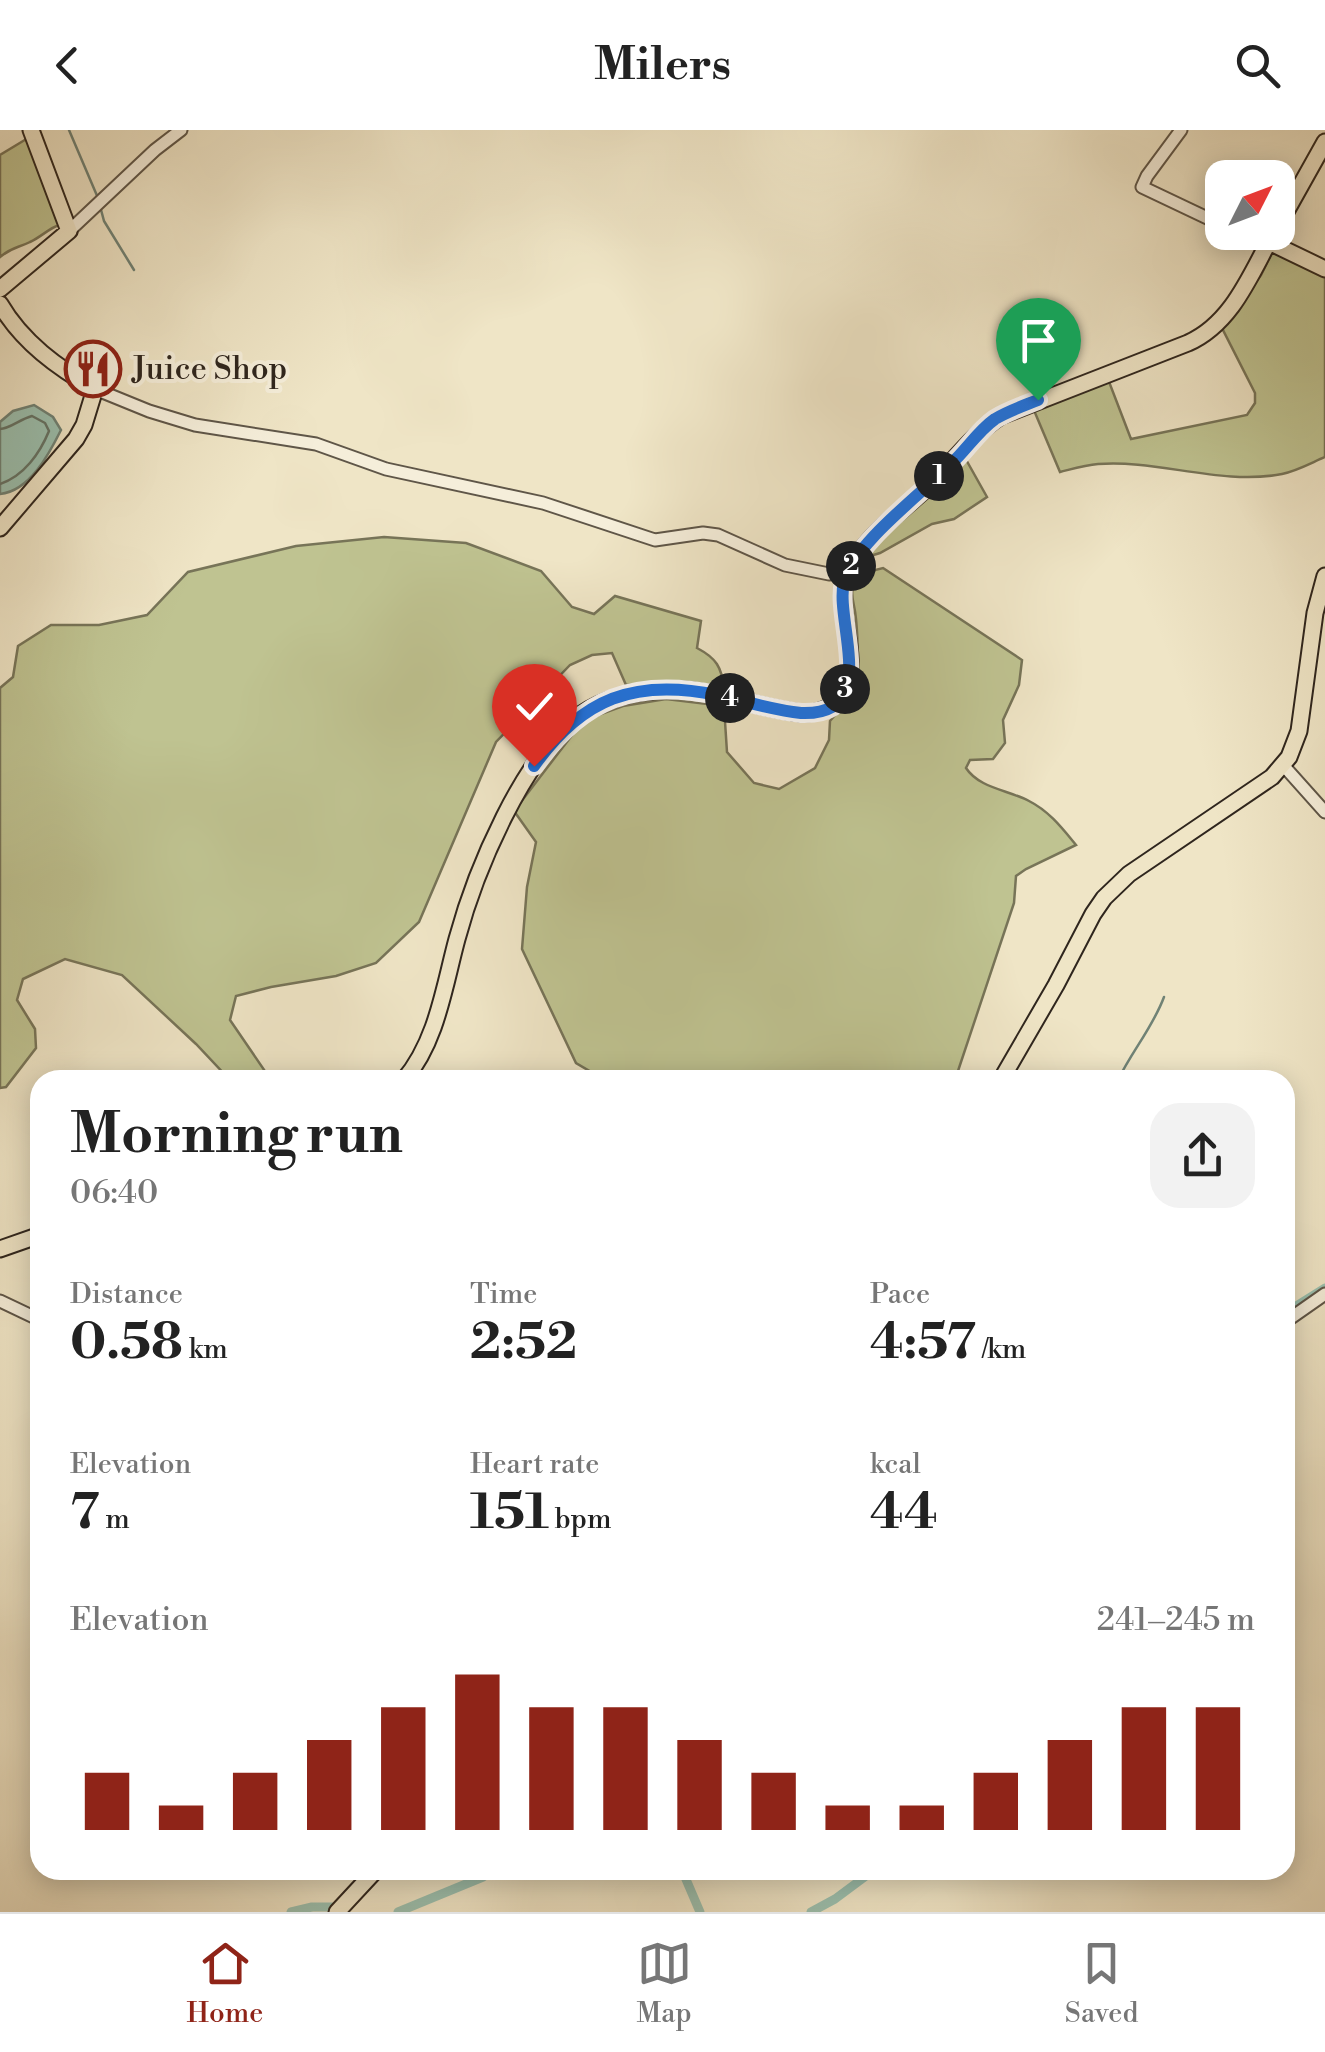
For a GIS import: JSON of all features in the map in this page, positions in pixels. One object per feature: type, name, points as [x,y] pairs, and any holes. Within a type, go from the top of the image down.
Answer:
[{"type":"main road","points":[[0,289],[68,231],[32,130]]},
{"type":"main road","points":[[1295,195],[1325,140],[1312,130]]},
{"type":"main road","points":[[411,1070],[436,1017],[478,877],[506,813],[557,736],[590,709],[636,692],[705,692],[801,713],[830,706],[843,693],[849,676],[842,594],[848,571],[871,540],[995,419],[1188,344],[1206,333],[1230,310],[1265,250]]},
{"type":"main road","points":[[1294,250],[1325,269]]},
{"type":"main road","points":[[0,304],[41,353],[95,389],[76,439],[0,528]]},
{"type":"main road","points":[[1007,1070],[1104,898],[1129,874],[1264,782],[1294,748],[1315,614],[1325,576]]},
{"type":"main road","points":[[0,1248],[30,1238]]},
{"type":"main road","points":[[341,1908],[367,1880]]},
{"type":"street","points":[[68,231],[181,130]]},
{"type":"street","points":[[1181,130],[1142,186],[1205,217]]},
{"type":"street","points":[[95,389],[194,426],[316,444],[386,469],[543,503],[656,540],[703,533],[718,535],[784,566],[829,574],[848,571]]},
{"type":"street","points":[[1283,765],[1325,812]]},
{"type":"street","points":[[1295,1315],[1325,1294]]},
{"type":"street","points":[[0,1301],[30,1315]]},
{"type":"shaded area","points":[[28,138],[59,225],[0,257],[0,155]]},
{"type":"shaded area","points":[[1273,251],[1325,277],[1325,457],[1288,473],[1259,477],[1120,463],[1060,472],[1033,408],[1108,379],[1131,439],[1247,415],[1255,403],[1255,393],[1222,328],[1261,275]]},
{"type":"shaded area","points":[[964,456],[987,497],[954,519],[932,524],[870,556],[866,552]]},
{"type":"shaded area","points":[[384,537],[466,543],[541,571],[572,607],[594,614],[615,596],[701,621],[697,648],[717,664],[724,689],[673,683],[626,685],[612,653],[592,655],[570,665],[496,742],[419,922],[376,963],[336,976],[236,996],[230,1020],[264,1070],[221,1070],[122,975],[65,959],[23,979],[17,1000],[35,1029],[36,1048],[6,1087],[0,1088],[0,688],[13,677],[18,646],[51,625],[99,625],[147,615],[188,572],[296,546]]},
{"type":"shaded area","points":[[883,568],[1022,660],[1019,685],[1003,720],[1005,743],[993,759],[970,760],[966,768],[986,784],[1036,805],[1076,845],[1016,876],[1014,903],[958,1070],[588,1070],[576,1063],[522,949],[527,887],[536,842],[514,811],[576,730],[590,718],[623,706],[666,699],[724,706],[727,752],[754,783],[779,789],[815,768],[829,740],[830,721],[847,697],[856,673],[858,648],[852,596],[859,574]]},
{"type":"water","points":[[34,405],[53,417],[61,430],[29,479],[0,494],[0,422],[13,411]]},
{"type":"waterway","points":[[69,130],[98,198]]},
{"type":"waterway","points":[[100,206],[104,221],[134,270]]},
{"type":"waterway","points":[[1124,1070],[1164,997]]},
{"type":"waterway","points":[[1295,1307],[1325,1288]]},
{"type":"waterway","points":[[398,1912],[476,1880]]},
{"type":"waterway","points":[[686,1880],[700,1912]]},
{"type":"waterway","points":[[811,1912],[861,1880]]},
{"type":"waterway","points":[[291,1912],[312,1907],[332,1907],[338,1912]]},
{"type":"place","name":"Juice Shop","points":[[93,369]]},
{"type":"route","points":[[534,766],[577,718],[626,694],[691,691],[801,713],[830,706],[840,698],[849,676],[843,588],[858,554],[984,428],[1007,412],[1038,400]]}]
